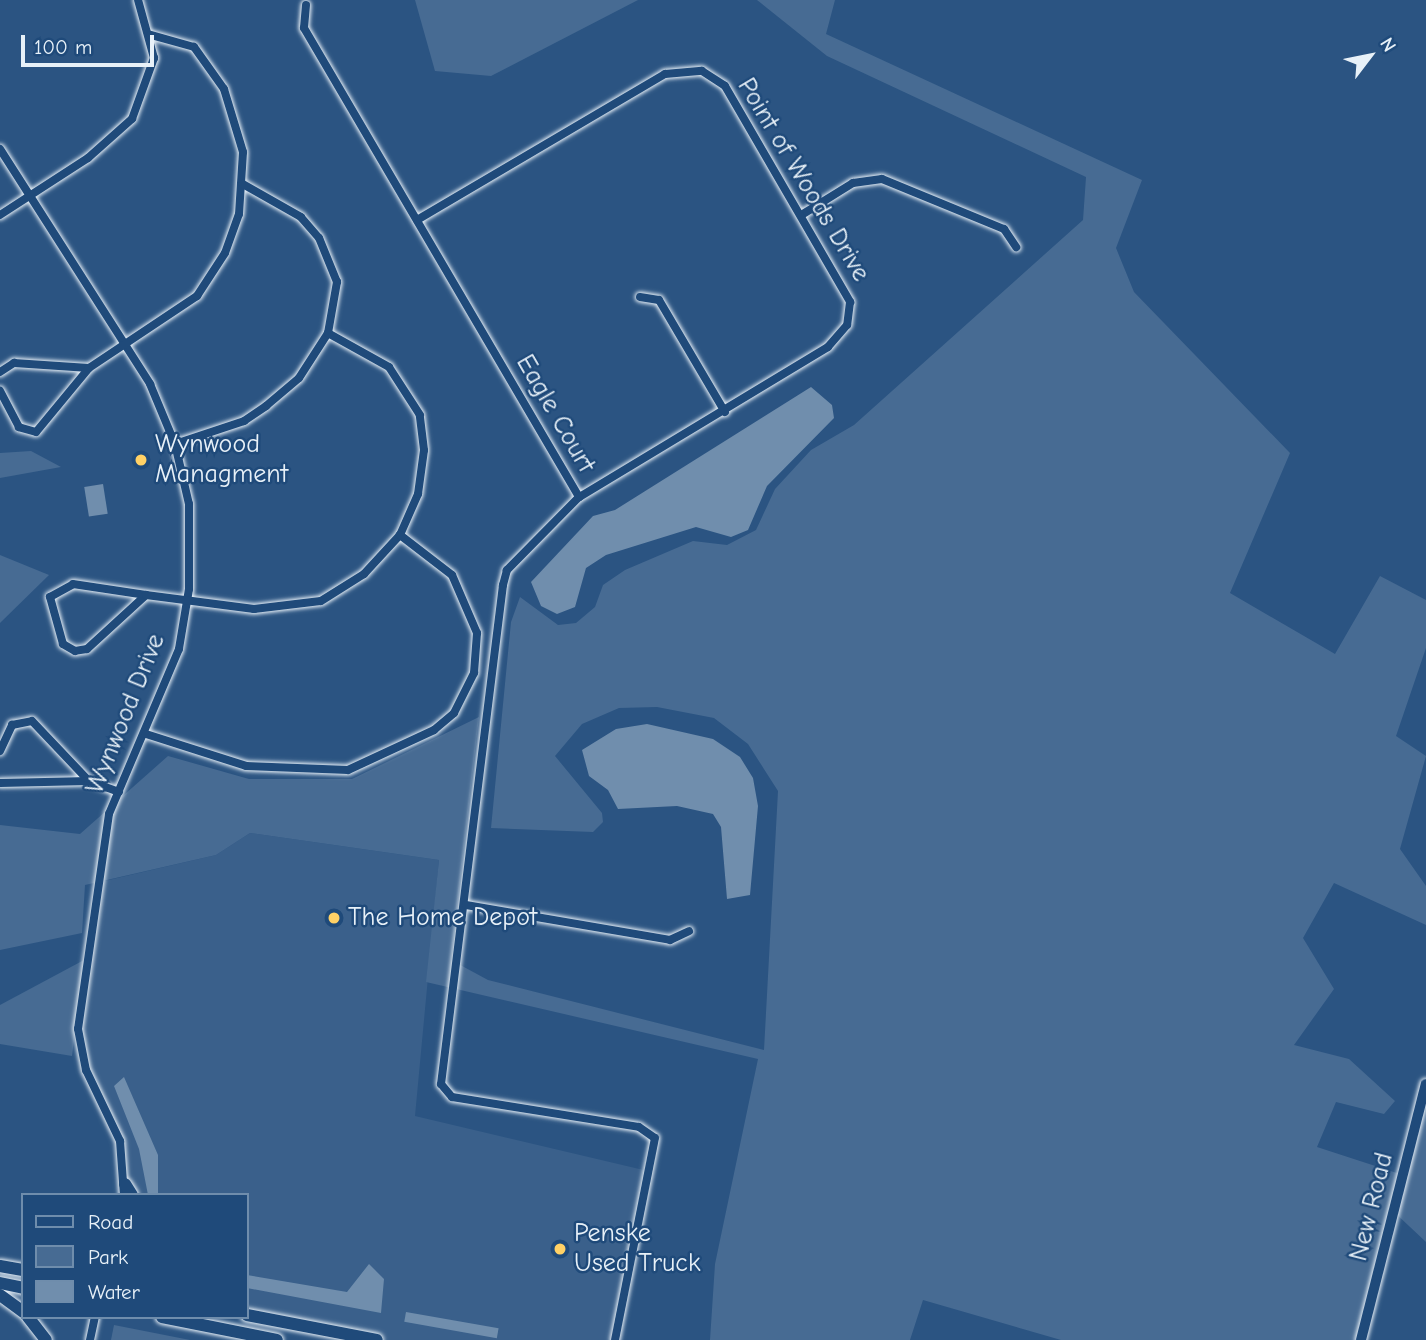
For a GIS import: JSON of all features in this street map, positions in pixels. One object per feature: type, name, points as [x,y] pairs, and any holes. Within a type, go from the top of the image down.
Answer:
[{"type":"highway","points":[[0,1266],[21,1270]]},
{"type":"highway","points":[[0,1283],[21,1288]]},
{"type":"highway","points":[[0,1295],[21,1311]]},
{"type":"highway","points":[[248,1308],[269,1319]]},
{"type":"highway","points":[[248,1315],[377,1340]]},
{"type":"highway","points":[[30,1319],[46,1340]]},
{"type":"highway","points":[[172,1319],[278,1340]]},
{"type":"street","points":[[0,215],[88,158],[132,119],[153,71],[151,35],[138,0]]},
{"type":"street","name":"Eagle Court","points":[[306,5],[304,28],[579,497],[507,570],[503,585],[466,905],[442,1076],[445,1090],[452,1097],[639,1127],[655,1138],[615,1340]]},
{"type":"street","points":[[0,391],[19,427],[36,432],[89,368],[197,296],[225,253],[243,184],[240,134],[212,66],[182,41],[151,35]]},
{"type":"street","name":"Point of Woods Drive","points":[[417,220],[665,75],[692,70],[725,86],[847,288],[851,316],[828,348],[579,497]]},
{"type":"street","name":"Wynwood Drive","points":[[0,149],[3,160],[30,195],[127,345],[175,444],[189,504],[186,601],[179,649],[146,734],[109,814],[78,1028],[86,1070],[120,1140],[127,1191]]},
{"type":"street","points":[[803,214],[853,183],[882,179],[1004,229],[1016,247]]},
{"type":"street","points":[[175,444],[244,421],[266,406],[299,378],[328,333],[337,282],[319,238],[301,217],[243,184]]},
{"type":"street","points":[[640,297],[659,300],[724,412]]},
{"type":"street","points":[[146,595],[87,649],[63,644],[50,597],[61,586],[146,595],[265,610],[321,601],[364,574],[400,535],[418,494],[424,450],[420,415],[389,367],[328,333]]},
{"type":"street","points":[[0,372],[14,363],[89,368]]},
{"type":"street","points":[[146,734],[246,766],[348,770],[434,730],[454,713],[474,673],[477,633],[452,575],[400,535]]},
{"type":"street","points":[[0,751],[12,725],[32,721],[89,781]]},
{"type":"street","points":[[0,783],[89,781],[119,792]]},
{"type":"street","points":[[466,905],[670,940],[689,931]]},
{"type":"street","name":"New Road","points":[[1361,1340],[1426,1084]]},
{"type":"street","points":[[90,1340],[95,1319]]},
{"type":"shaded area","points":[[250,833],[439,860],[415,1116],[652,1172],[615,1340],[377,1340],[248,1315],[248,1193],[124,1193],[124,1159],[79,1048],[100,882],[216,855]]},
{"type":"green space","points":[[415,0],[638,0],[491,76],[435,71]]},
{"type":"green space","points":[[757,0],[835,0],[826,34],[1142,180],[1116,248],[1134,292],[1290,453],[1230,593],[1335,654],[1380,576],[1426,600],[1426,648],[1396,736],[1426,756],[1400,849],[1426,886],[1426,925],[1334,883],[1303,938],[1334,989],[1294,1045],[1349,1059],[1395,1101],[1384,1114],[1336,1102],[1317,1147],[1403,1175],[1426,1087],[1426,1242],[1393,1211],[1359,1340],[1061,1340],[923,1300],[910,1340],[710,1340],[715,1264],[758,1059],[426,982],[439,860],[250,833],[216,855],[85,885],[82,933],[0,950],[0,825],[80,834],[168,756],[249,779],[352,779],[479,717],[451,960],[488,980],[764,1050],[778,791],[748,744],[714,718],[657,707],[619,708],[582,724],[555,756],[602,813],[603,822],[593,832],[491,828],[511,622],[520,597],[558,625],[576,623],[595,607],[603,585],[625,570],[693,541],[727,545],[756,530],[775,489],[811,450],[854,425],[1083,220],[1086,177],[827,56]]},
{"type":"green space","points":[[31,451],[61,467],[0,478],[0,453]]},
{"type":"green space","points":[[0,555],[49,575],[0,623]]},
{"type":"green space","points":[[84,960],[72,1056],[0,1044],[0,1005]]},
{"type":"green space","points":[[114,1325],[190,1340],[111,1340]]},
{"type":"water","points":[[811,387],[832,405],[834,418],[767,486],[748,530],[731,537],[696,527],[606,555],[586,568],[575,607],[557,614],[541,606],[531,582],[593,516],[615,510]]},
{"type":"water","points":[[103,484],[108,514],[89,517],[84,487]]},
{"type":"water","points":[[647,724],[713,739],[740,757],[753,778],[758,806],[750,895],[727,899],[721,827],[713,814],[677,806],[618,809],[608,790],[589,776],[582,750],[616,729]]},
{"type":"water","points":[[124,1077],[158,1155],[158,1193],[148,1193],[139,1149],[114,1086]]},
{"type":"water","points":[[369,1264],[384,1279],[381,1313],[248,1288],[248,1275],[347,1292]]},
{"type":"water","points":[[406,1312],[499,1328],[497,1338],[404,1322]]},
{"type":"place","name":"Wynwood Managment","points":[[141,460]]},
{"type":"place","name":"The Home Depot","points":[[334,918]]},
{"type":"place","name":"Penske Used Truck","points":[[560,1249]]}]
